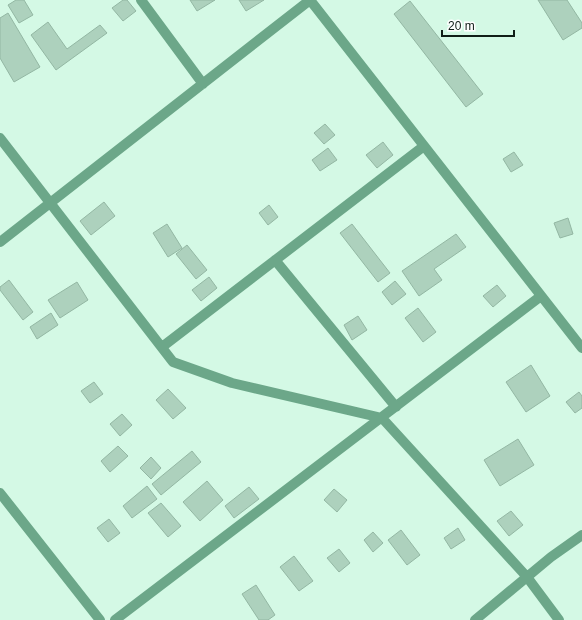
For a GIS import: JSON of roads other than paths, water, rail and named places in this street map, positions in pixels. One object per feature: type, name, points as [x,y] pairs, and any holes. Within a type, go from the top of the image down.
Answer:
[{"type":"street","points":[[141,0],[203,84]]},
{"type":"street","points":[[0,242],[310,0],[582,348]]},
{"type":"street","points":[[0,138],[173,362],[232,383],[382,418],[527,577],[559,620]]},
{"type":"street","points":[[162,347],[424,146]]},
{"type":"street","points":[[275,260],[396,407]]},
{"type":"street","points":[[115,620],[541,296]]},
{"type":"street","points":[[0,493],[100,620]]},
{"type":"street","points":[[474,620],[582,535]]}]
